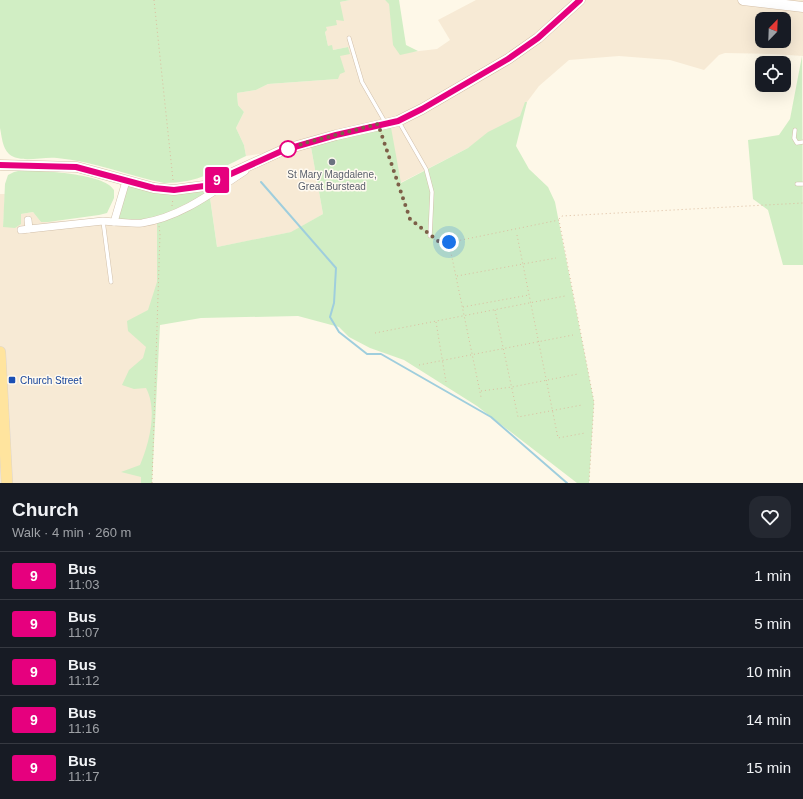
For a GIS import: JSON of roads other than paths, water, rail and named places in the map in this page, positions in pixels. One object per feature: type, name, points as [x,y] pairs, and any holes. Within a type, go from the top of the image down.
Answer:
[{"type":"main road","points":[[0,352],[7,483]]},
{"type":"street","points":[[0,165],[76,167],[154,188],[174,190],[204,186],[256,162],[305,143],[382,123],[398,121],[422,109],[508,59],[538,38],[580,0]]},
{"type":"street","points":[[743,0],[803,7]]},
{"type":"street","points":[[21,230],[103,221],[141,223],[157,219],[197,203],[253,166],[256,162]]},
{"type":"street","points":[[114,222],[126,181]]},
{"type":"street","points":[[28,220],[30,229]]},
{"type":"lane","points":[[349,38],[362,82],[382,123]]},
{"type":"lane","points":[[398,121],[426,169],[432,192],[430,236]]},
{"type":"lane","points":[[795,130],[794,138],[797,143],[803,142]]},
{"type":"lane","points":[[797,184],[803,184]]},
{"type":"lane","points":[[103,221],[111,282]]},
{"type":"waterway","points":[[261,182],[336,268],[334,303],[330,317],[339,332],[367,354],[381,354],[491,417],[567,483]]},
{"type":"place","name":"St Mary Magdalene, Great Burstead","points":[[332,162]]},
{"type":"place","name":"Church Street","points":[[12,380]]}]
